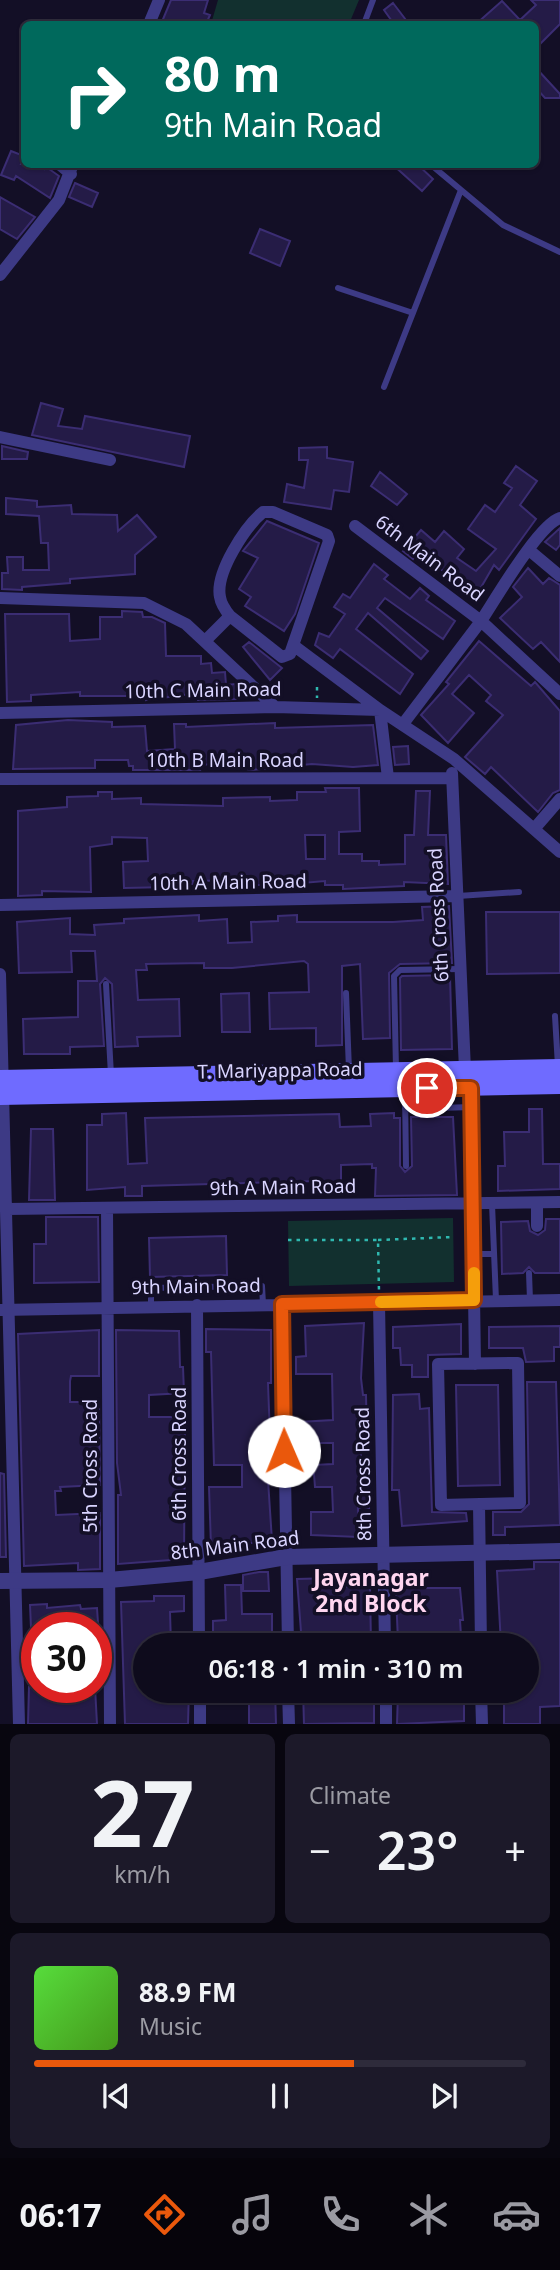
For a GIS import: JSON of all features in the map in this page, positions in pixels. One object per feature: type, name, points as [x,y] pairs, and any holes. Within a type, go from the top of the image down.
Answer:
[{"type":"main road","name":"T. Mariyappa Road","points":[[2,1088],[111,1077],[465,1070],[559,1073]]},
{"type":"main road","name":"T. Mariyappa Road","points":[[2,1088],[471,1088],[559,1073]]},
{"type":"street","points":[[150,21],[159,0]]},
{"type":"street","points":[[0,275],[59,200],[72,169]]},
{"type":"street","points":[[0,437],[110,460]]},
{"type":"street","points":[[263,512],[273,512],[325,534],[330,541],[290,654],[282,657],[230,617],[220,600],[219,589],[227,561],[254,519],[263,512]]},
{"type":"street","points":[[560,518],[550,521],[481,621],[403,724],[454,759],[560,852]]},
{"type":"street","name":"6th Main Road","points":[[355,526],[481,621],[560,694]]},
{"type":"street","points":[[529,550],[560,576]]},
{"type":"street","points":[[0,598],[144,603],[186,624],[275,707]]},
{"type":"street","points":[[205,641],[230,617]]},
{"type":"street","points":[[293,645],[380,710],[388,778]]},
{"type":"street","name":"10th C Main Road","points":[[0,713],[275,707],[380,710],[403,724]]},
{"type":"street","name":"6th Cross Road","points":[[454,759],[451,778],[465,1070]]},
{"type":"street","name":"10th B Main Road","points":[[0,779],[451,778]]},
{"type":"street","points":[[534,829],[560,799]]},
{"type":"street","name":"10th A Main Road","points":[[0,905],[456,896]]},
{"type":"street","points":[[0,974],[7,1209],[6,1310],[14,1502],[8,1582],[19,1724]]},
{"type":"street","points":[[471,1088],[475,1364]]},
{"type":"street","name":"9th A Main Road","points":[[7,1209],[560,1202]]},
{"type":"street","points":[[537,1203],[537,1226]]},
{"type":"street","name":"5th Cross Road","points":[[107,1208],[110,1724]]},
{"type":"street","name":"9th Main Road","points":[[6,1310],[560,1300]]},
{"type":"street","name":"8th Cross Road","points":[[379,1303],[385,1633]]},
{"type":"street","points":[[282,1304],[288,1633]]},
{"type":"street","name":"6th Cross Road","points":[[197,1305],[200,1633]]},
{"type":"street","points":[[518,1363],[520,1503],[479,1504],[441,1505],[438,1364],[518,1363]]},
{"type":"street","points":[[0,1499],[14,1502]]},
{"type":"street","points":[[479,1504],[481,1633]]},
{"type":"street","name":"8th Main Road","points":[[8,1582],[109,1580],[199,1572],[286,1557],[560,1551]]},
{"type":"street","points":[[200,1703],[200,1724]]},
{"type":"street","points":[[288,1703],[289,1724]]},
{"type":"street","points":[[386,1703],[386,1724]]},
{"type":"street","points":[[481,1703],[482,1724]]},
{"type":"lane","points":[[364,21],[373,0]]},
{"type":"lane","points":[[435,168],[503,225],[560,252]]},
{"type":"lane","points":[[384,387],[461,190]]},
{"type":"lane","points":[[338,288],[413,313]]},
{"type":"lane","points":[[456,896],[519,892]]},
{"type":"lane","points":[[397,1071],[394,976],[400,970],[460,969]]},
{"type":"lane","points":[[106,984],[111,1077]]},
{"type":"lane","points":[[346,993],[349,1072]]},
{"type":"lane","points":[[555,1016],[559,1073]]},
{"type":"lane","points":[[405,1089],[406,1166]]},
{"type":"lane","points":[[405,1109],[472,1107]]},
{"type":"lane","points":[[492,1204],[496,1300]]},
{"type":"lane","points":[[474,1254],[494,1254]]},
{"type":"lane","points":[[529,1273],[530,1300]]},
{"type":"lane","points":[[151,1306],[151,1288],[262,1286],[262,1304]]},
{"type":"path","points":[[288,1240],[453,1237]]},
{"type":"path","points":[[378,1240],[379,1303]]},
{"type":"green space","points":[[218,0],[359,0],[350,21],[212,21]]},
{"type":"green space","points":[[453,1218],[454,1282],[289,1286],[288,1221]]},
{"type":"building","points":[[171,0],[208,0],[204,13],[210,15],[207,21],[162,21]]},
{"type":"building","points":[[531,0],[560,0],[560,24],[539,45],[539,21],[479,21],[502,1],[520,20],[536,5]]},
{"type":"building","points":[[393,3],[407,21],[392,21],[384,10]]},
{"type":"building","points":[[539,71],[560,94],[560,98],[545,98],[539,91]]},
{"type":"building","points":[[11,151],[21,155],[21,168],[48,168],[59,176],[50,198],[16,176],[14,180],[1,175]]},
{"type":"building","points":[[396,168],[421,168],[433,179],[422,191]]},
{"type":"building","points":[[75,183],[98,193],[92,207],[69,197]]},
{"type":"building","points":[[0,197],[35,217],[17,239],[0,229]]},
{"type":"building","points":[[260,229],[290,241],[280,266],[250,253]]},
{"type":"building","points":[[41,403],[63,409],[58,426],[82,429],[85,416],[190,436],[184,467],[32,435]]},
{"type":"building","points":[[2,446],[28,452],[27,459],[2,459]]},
{"type":"building","points":[[327,447],[327,458],[353,462],[349,492],[334,490],[331,509],[284,502],[287,484],[304,488],[308,460],[299,460],[299,448]]},
{"type":"building","points":[[516,466],[537,481],[520,505],[536,519],[499,570],[494,565],[476,596],[418,552],[413,559],[403,551],[421,530],[435,542],[444,531],[464,549],[457,558],[476,571],[496,549],[468,529],[485,505],[495,512],[512,488],[504,483]]},
{"type":"building","points":[[380,472],[407,494],[397,505],[371,486]]},
{"type":"building","points":[[6,498],[37,501],[37,507],[71,505],[72,514],[117,515],[118,531],[137,515],[156,537],[135,555],[135,574],[70,579],[70,583],[22,587],[22,590],[2,589],[2,573],[8,573],[7,557],[23,557],[23,570],[49,570],[48,543],[41,543],[39,516],[6,514]]},
{"type":"building","points":[[267,521],[319,543],[295,614],[284,631],[245,606],[251,597],[239,589],[258,558],[243,551]]},
{"type":"building","points":[[560,528],[560,545],[556,550],[545,542]]},
{"type":"building","points":[[374,564],[388,575],[384,579],[410,599],[420,588],[429,596],[426,600],[455,621],[443,639],[385,598],[377,608],[428,651],[421,659],[368,613],[356,629],[413,674],[400,694],[340,649],[333,658],[315,645],[319,633],[329,637],[345,614],[334,607],[343,594],[350,598]]},
{"type":"building","points":[[528,568],[543,584],[549,578],[560,585],[560,662],[541,642],[533,649],[500,618],[522,597],[513,587]]},
{"type":"building","points":[[122,611],[142,612],[143,617],[152,617],[165,623],[166,656],[201,656],[201,664],[211,663],[212,673],[225,672],[226,685],[235,684],[236,699],[198,700],[198,693],[146,700],[146,696],[80,696],[80,692],[31,695],[31,701],[7,702],[5,614],[69,614],[70,641],[100,639],[100,617],[122,617]]},
{"type":"building","points":[[479,641],[531,686],[535,682],[560,711],[560,790],[553,793],[538,812],[491,767],[485,774],[465,757],[503,715],[486,701],[491,695],[469,675],[452,694],[474,713],[448,743],[421,715],[449,684],[446,682]]},
{"type":"building","points":[[249,642],[282,668],[270,680],[243,647]]},
{"type":"building","points":[[68,720],[112,722],[112,727],[145,726],[147,751],[175,749],[174,724],[186,724],[186,727],[275,723],[275,728],[373,725],[378,765],[353,767],[312,764],[252,770],[240,768],[240,762],[199,765],[200,770],[133,770],[128,760],[95,760],[95,768],[13,769],[16,725]]},
{"type":"building","points":[[408,746],[409,764],[395,765],[393,747]]},
{"type":"building","points":[[325,788],[359,788],[360,831],[339,832],[339,854],[362,854],[362,861],[379,861],[379,865],[405,864],[405,835],[414,835],[416,791],[430,791],[428,835],[446,835],[448,884],[404,882],[404,886],[343,889],[343,885],[325,885],[325,881],[252,885],[252,880],[193,881],[193,884],[169,884],[169,887],[124,888],[123,862],[148,861],[147,838],[112,837],[112,844],[90,847],[91,892],[42,891],[42,895],[18,896],[18,811],[67,807],[67,797],[98,796],[98,792],[112,792],[112,799],[141,798],[141,804],[223,806],[223,798],[270,797],[270,801],[297,800],[297,792],[326,792]],"holes":[[[305,835],[325,835],[325,859],[306,859]]]},
{"type":"building","points":[[449,906],[452,963],[400,964],[389,973],[390,1038],[363,1039],[360,964],[342,966],[342,1045],[316,1046],[316,1028],[270,1029],[269,993],[309,992],[308,964],[304,961],[232,968],[204,968],[204,963],[146,964],[147,970],[136,970],[138,1000],[179,999],[180,1036],[137,1037],[138,1046],[115,1047],[112,984],[105,978],[100,984],[104,1046],[70,1047],[70,1054],[24,1054],[23,1019],[78,1017],[78,981],[97,981],[95,951],[71,951],[72,972],[19,973],[17,922],[70,918],[70,934],[95,935],[94,925],[124,923],[124,919],[199,915],[199,921],[227,919],[228,943],[252,942],[251,922],[278,921],[278,916],[297,915],[297,922],[393,922],[423,920],[422,907]]},
{"type":"building","points":[[486,912],[560,912],[560,973],[487,974]]},
{"type":"building","points":[[450,975],[452,1049],[401,1050],[400,978]]},
{"type":"building","points":[[249,993],[250,1032],[222,1032],[221,994]]},
{"type":"building","points":[[529,1109],[542,1109],[543,1164],[560,1164],[560,1189],[498,1191],[498,1166],[505,1166],[504,1132],[529,1132]]},
{"type":"building","points":[[126,1113],[128,1164],[147,1163],[145,1118],[339,1114],[340,1127],[371,1126],[370,1114],[394,1113],[394,1118],[400,1118],[400,1166],[405,1172],[412,1166],[411,1117],[453,1117],[457,1195],[375,1196],[376,1168],[372,1168],[372,1164],[341,1165],[341,1189],[316,1190],[316,1181],[142,1186],[142,1196],[125,1196],[125,1187],[87,1190],[87,1125],[102,1125],[102,1114]]},
{"type":"building","points":[[31,1129],[53,1129],[55,1200],[29,1200]]},
{"type":"building","points":[[46,1217],[98,1217],[99,1282],[34,1283],[34,1244],[46,1244]]},
{"type":"building","points":[[546,1219],[560,1219],[560,1273],[535,1273],[529,1267],[523,1273],[502,1274],[501,1222],[528,1221],[530,1231],[538,1235],[545,1230]]},
{"type":"building","points":[[226,1236],[227,1275],[150,1277],[149,1238]]},
{"type":"building","points":[[364,1323],[361,1378],[363,1395],[366,1395],[367,1440],[361,1440],[361,1466],[366,1466],[369,1508],[358,1508],[359,1537],[311,1535],[311,1512],[333,1512],[332,1487],[315,1487],[314,1474],[302,1475],[299,1422],[333,1420],[332,1374],[296,1374],[296,1357],[306,1356],[305,1326]],"holes":[[[314,1443],[333,1443],[333,1464],[314,1465]]]},
{"type":"building","points":[[461,1324],[461,1354],[428,1355],[428,1377],[412,1377],[412,1365],[401,1365],[400,1348],[393,1348],[393,1327]]},
{"type":"building","points":[[560,1326],[560,1347],[554,1347],[554,1361],[526,1362],[523,1348],[489,1348],[489,1327]]},
{"type":"building","points":[[206,1329],[271,1330],[271,1383],[268,1383],[270,1437],[261,1437],[262,1465],[267,1465],[272,1541],[211,1547],[209,1487],[242,1487],[242,1465],[214,1465],[211,1352],[206,1352]]},
{"type":"building","points":[[99,1330],[99,1376],[71,1376],[70,1402],[99,1402],[100,1485],[60,1487],[61,1491],[55,1491],[56,1515],[100,1513],[100,1569],[78,1570],[78,1563],[24,1566],[18,1334]]},
{"type":"building","points":[[116,1330],[179,1331],[184,1393],[149,1395],[149,1417],[185,1417],[184,1559],[118,1564],[118,1495],[121,1495],[117,1463]]},
{"type":"building","points":[[527,1382],[556,1382],[560,1525],[505,1527],[505,1535],[493,1535],[493,1512],[521,1512],[529,1504]]},
{"type":"building","points":[[456,1385],[498,1385],[500,1485],[458,1486]]},
{"type":"building","points":[[419,1394],[420,1409],[429,1408],[432,1512],[466,1513],[467,1521],[402,1526],[399,1490],[392,1490],[393,1395]]},
{"type":"building","points":[[0,1473],[4,1474],[6,1557],[0,1557]]},
{"type":"building","points":[[534,1562],[560,1562],[560,1706],[540,1707],[540,1724],[504,1724],[504,1703],[539,1703],[539,1633],[500,1633],[497,1571],[534,1569]]},
{"type":"building","points":[[268,1572],[269,1591],[243,1591],[243,1575]]},
{"type":"building","points":[[395,1572],[425,1572],[425,1588],[460,1588],[463,1620],[460,1620],[461,1633],[398,1633]]},
{"type":"building","points":[[333,1578],[333,1587],[370,1586],[371,1633],[301,1633],[297,1579]]},
{"type":"building","points":[[225,1585],[241,1585],[242,1614],[272,1614],[272,1633],[213,1633],[213,1621],[226,1620]]},
{"type":"building","points":[[154,1596],[184,1596],[184,1611],[170,1612],[171,1633],[133,1633],[133,1703],[189,1703],[188,1724],[125,1724],[121,1602],[154,1601]]},
{"type":"building","points":[[47,1604],[47,1608],[80,1605],[81,1609],[97,1608],[97,1612],[30,1612],[30,1605]]},
{"type":"building","points":[[29,1703],[96,1703],[97,1724],[28,1724]]},
{"type":"building","points":[[249,1703],[275,1703],[276,1724],[249,1724]]},
{"type":"building","points":[[303,1703],[374,1703],[374,1723],[304,1724]]},
{"type":"building","points":[[398,1703],[464,1703],[464,1721],[397,1724]]},
{"type":"slow traffic","points":[[381,1302],[474,1300],[474,1273]]},
{"type":"district","name":"Jayanagar 2nd Block","points":[[371,1591]]},
{"type":"route","points":[[284,1451],[282,1304],[474,1300],[471,1088],[427,1088]]}]
